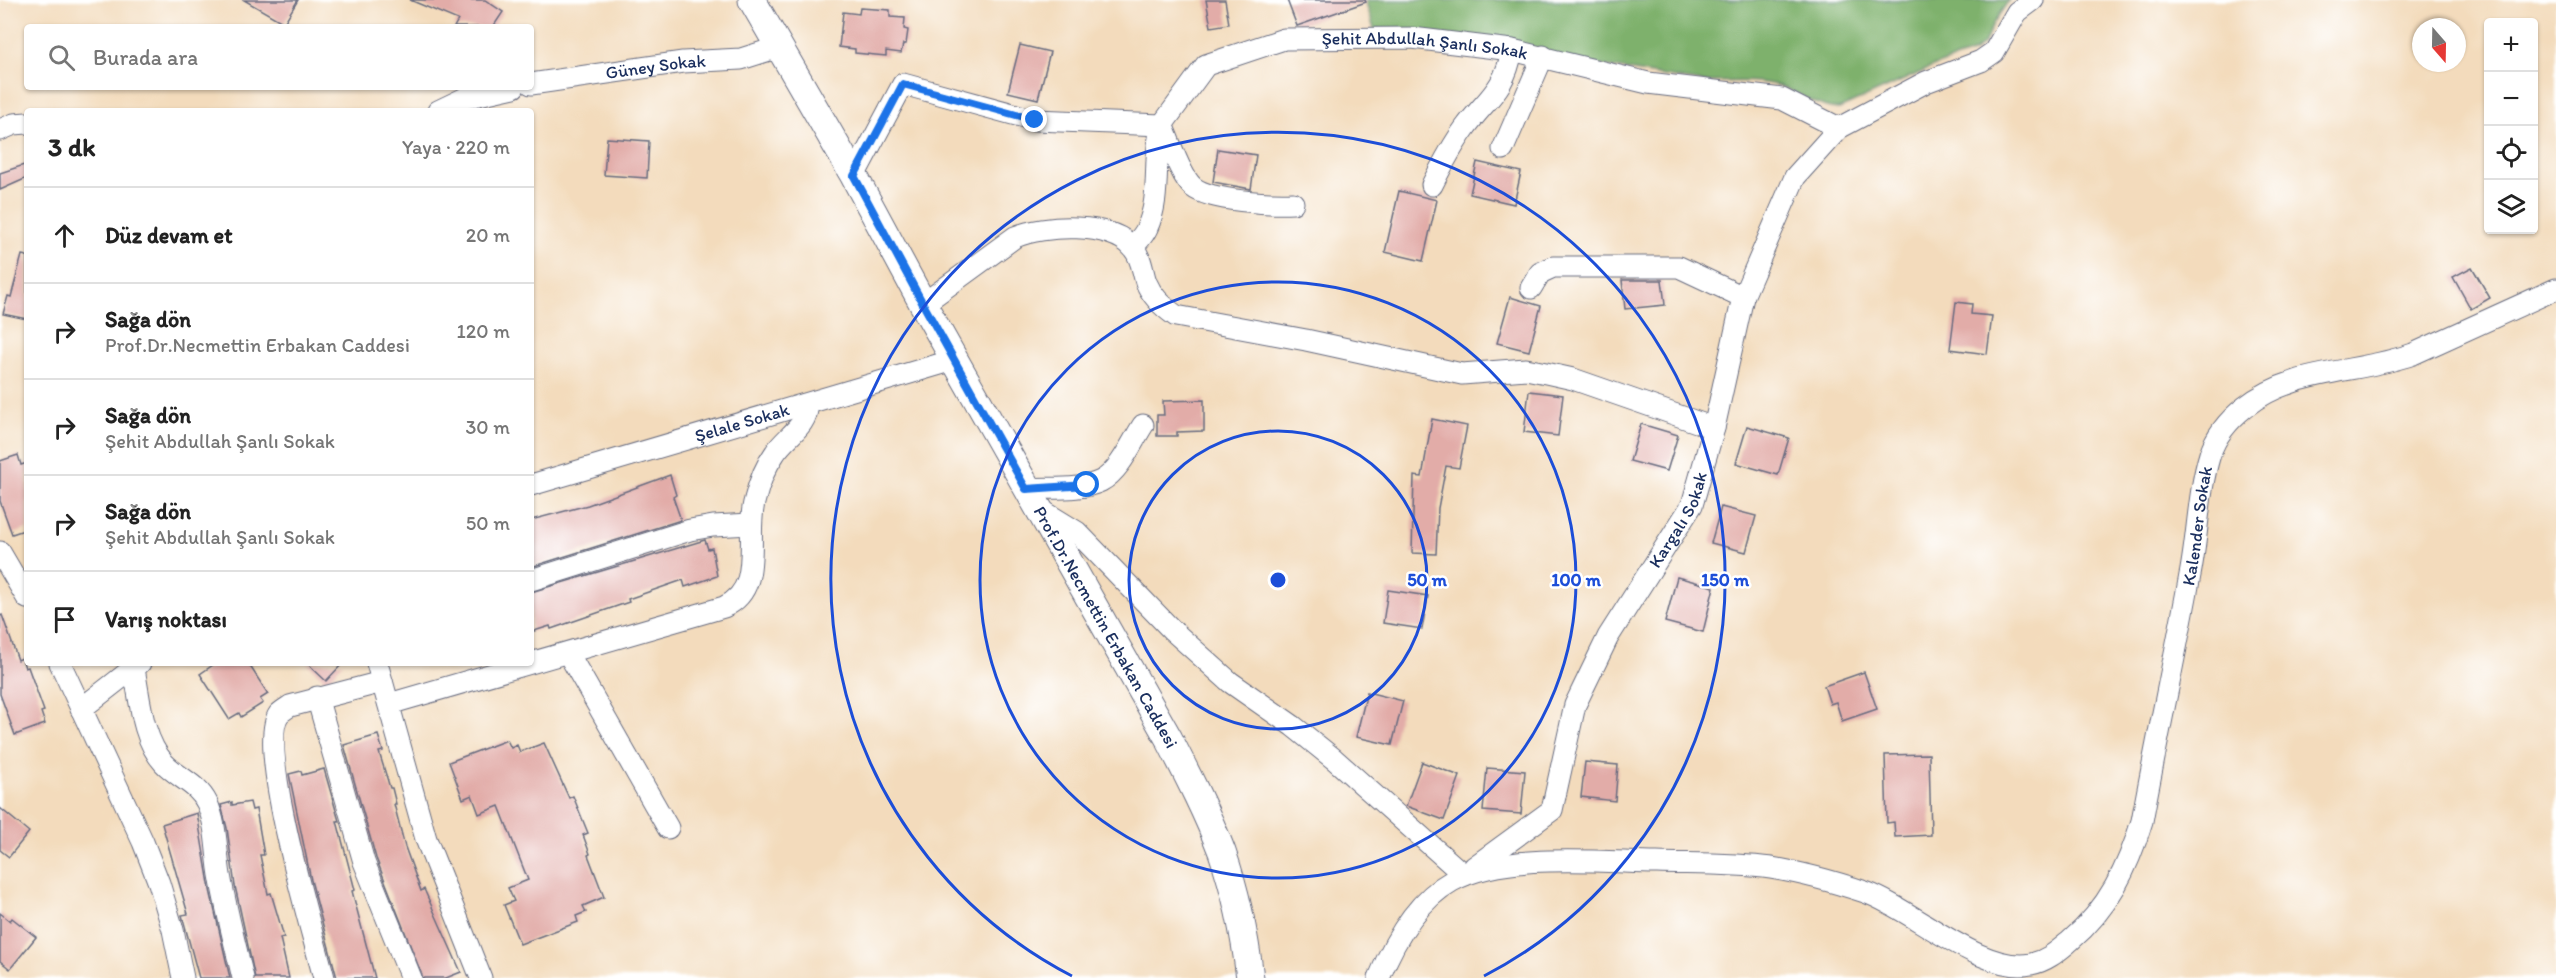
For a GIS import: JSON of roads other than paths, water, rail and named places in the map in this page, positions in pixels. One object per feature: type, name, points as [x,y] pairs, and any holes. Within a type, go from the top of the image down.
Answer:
[{"type":"main road","name":"Prof.Dr.Necmettin Erbakan Caddesi","points":[[754,3],[854,176],[954,360],[1169,739],[1201,802],[1222,853],[1247,952],[1250,978]]},
{"type":"street","points":[[1839,128],[1926,82],[1981,61],[1994,52],[2017,12],[2033,0]]},
{"type":"street","name":"Şehit Abdullah Şanlı Sokak","points":[[1162,125],[1206,65],[1284,39],[1412,38],[1512,50],[1648,83],[1782,99],[1839,128]]},
{"type":"street","name":"Güney Sokak","points":[[534,84],[671,64],[741,59],[779,47]]},
{"type":"street","points":[[1432,185],[1451,148],[1500,87],[1508,71],[1512,50]]},
{"type":"street","points":[[1503,149],[1543,56]]},
{"type":"street","points":[[854,176],[903,84],[1035,120],[1162,125]]},
{"type":"street","points":[[445,107],[484,92],[496,90]]},
{"type":"street","points":[[0,130],[24,124]]},
{"type":"street","points":[[1162,125],[1185,177],[1193,187],[1206,194],[1268,204],[1293,203]]},
{"type":"street","points":[[1133,247],[1147,230],[1152,213],[1157,176],[1158,140],[1162,125]]},
{"type":"street","name":"Kargalı Sokak","points":[[1464,875],[1552,810],[1575,705],[1608,637],[1692,505],[1714,428],[1743,297],[1795,177],[1839,128]]},
{"type":"street","points":[[923,304],[1015,237],[1029,231],[1053,228],[1089,229],[1120,237],[1133,247],[1142,262],[1146,283],[1154,297],[1162,307],[1176,316],[1306,340],[1462,374],[1526,369],[1546,373],[1714,428]]},
{"type":"street","points":[[1531,288],[1540,273],[1553,267],[1679,267],[1743,297]]},
{"type":"street","name":"Kalender Sokak","points":[[1464,875],[1487,868],[1533,862],[1733,865],[1772,868],[1833,882],[1867,893],[1992,961],[2030,964],[2052,956],[2093,920],[2111,896],[2135,844],[2142,821],[2183,613],[2204,479],[2211,452],[2225,428],[2246,406],[2292,381],[2318,373],[2391,362],[2556,289]]},
{"type":"street","name":"Şelale Sokak","points":[[534,484],[954,360]]},
{"type":"street","points":[[534,663],[731,604],[742,594],[750,579],[753,504],[766,467],[776,451],[805,418],[807,405]]},
{"type":"street","points":[[1032,498],[1103,480],[1117,467],[1143,424]]},
{"type":"street","points":[[1032,498],[1077,532],[1172,630],[1230,682],[1293,726],[1334,759],[1464,875],[1430,897],[1417,912],[1401,932],[1379,978]]},
{"type":"street","points":[[534,579],[690,530],[751,524]]},
{"type":"street","points":[[0,552],[24,593]]},
{"type":"street","points":[[568,653],[668,828]]},
{"type":"street","points":[[61,666],[143,842],[173,930],[183,978]]},
{"type":"street","points":[[81,709],[137,666],[145,724],[152,744],[162,761],[175,774],[202,793],[208,805],[213,822],[225,904],[243,978]]},
{"type":"street","points":[[389,704],[522,666]]},
{"type":"street","points":[[324,978],[282,812],[273,735],[279,715],[290,705],[380,673],[426,839],[481,978]]},
{"type":"street","points":[[317,697],[364,862],[411,978]]}]
